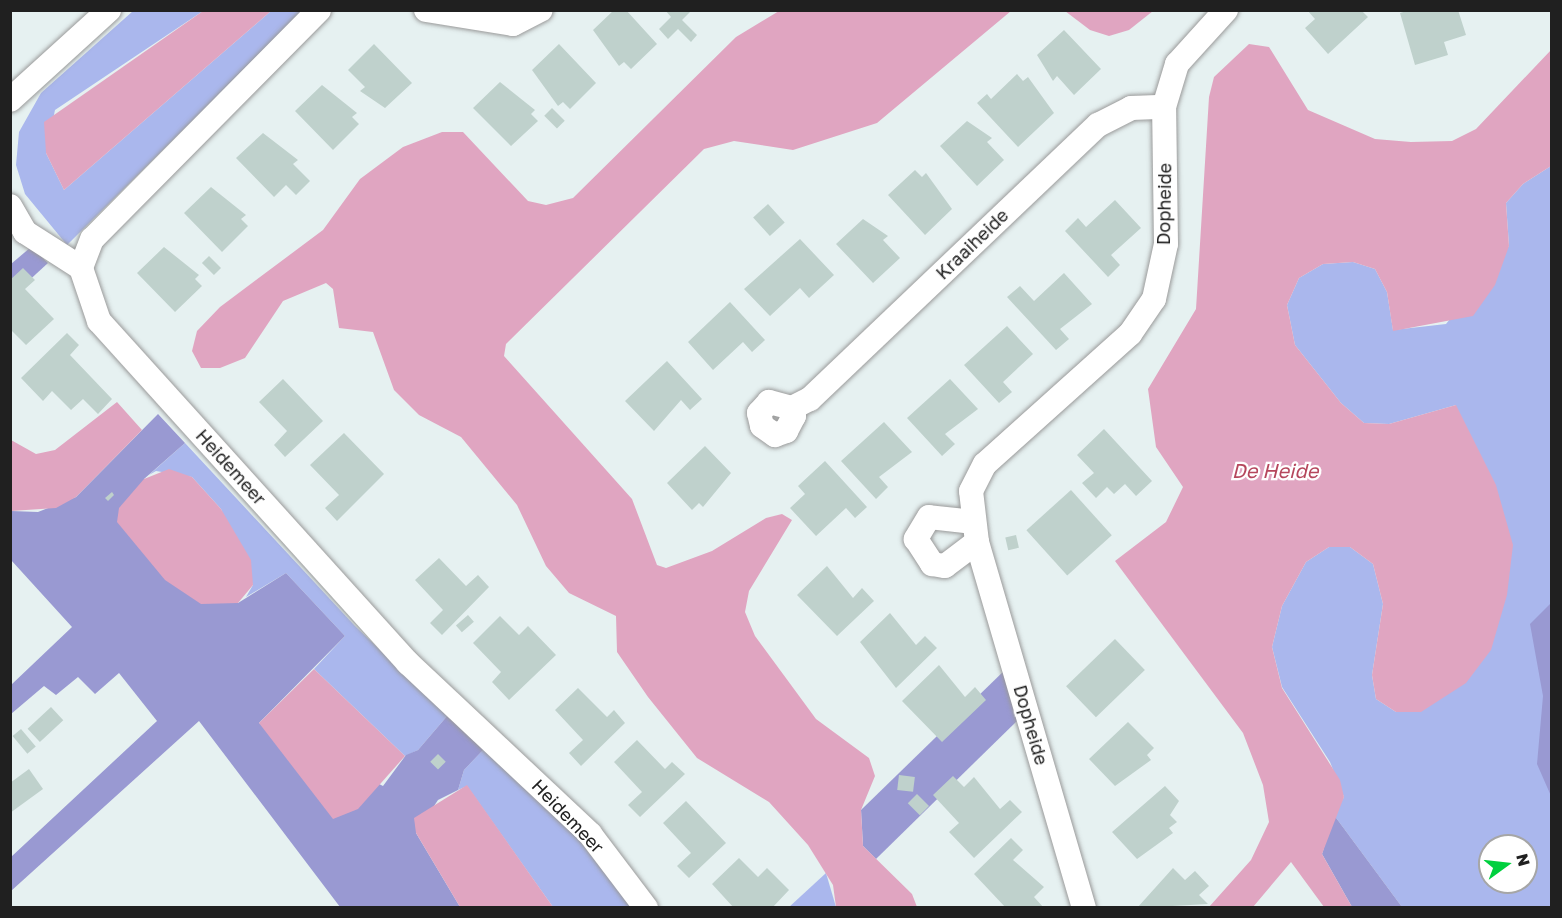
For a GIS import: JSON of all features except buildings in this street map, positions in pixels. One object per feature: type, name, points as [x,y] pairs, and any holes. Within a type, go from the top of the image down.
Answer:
[{"type":"street","points":[[10,100],[109,10]]},
{"type":"street","points":[[10,206],[25,232],[81,268],[92,239],[320,10]]},
{"type":"street","points":[[426,10],[513,24],[541,10]]},
{"type":"street","name":"Dopheide","points":[[1084,908],[975,532],[971,491],[985,464],[1130,334],[1154,299],[1166,244],[1164,107],[1177,64],[1226,10]]},
{"type":"street","name":"Kraaiheide","points":[[792,408],[810,399],[1098,125],[1131,108],[1164,107]]},
{"type":"street","name":"Heidemeer","points":[[81,268],[99,321],[408,663],[590,834],[646,908]]},
{"type":"shaded area","points":[[133,11],[203,11],[55,110],[46,153],[64,190],[271,11],[303,11],[67,245],[25,194],[16,165],[19,132],[41,93]]},
{"type":"shaded area","points":[[1551,166],[1551,907],[1402,907],[1334,815],[1344,797],[1330,762],[1282,687],[1272,647],[1282,606],[1306,562],[1329,547],[1350,547],[1373,564],[1383,604],[1372,675],[1376,699],[1396,712],[1456,405],[1389,424],[1364,423],[1341,403],[1295,345],[1287,305],[1299,278],[1323,264],[1353,262],[1375,269],[1387,292],[1393,330],[1446,324],[1509,246],[1506,203],[1523,184]]},
{"type":"shaded area","points":[[31,247],[48,263],[11,297],[11,264]]},
{"type":"shaded area","points":[[158,414],[185,443],[144,479],[238,603],[286,573],[345,636],[259,723],[383,786],[406,755],[418,750],[448,715],[484,749],[464,770],[458,790],[438,800],[416,833],[460,907],[340,907],[199,721],[11,891],[11,857],[157,721],[119,673],[95,694],[78,677],[56,695],[44,686],[11,714],[11,685],[72,627],[11,560],[11,511],[38,512],[76,497]]},
{"type":"shaded area","points":[[185,443],[355,626],[448,715],[418,750],[405,756],[314,669],[345,636],[286,573],[246,597],[253,585],[221,509],[192,477],[156,471],[149,475]]},
{"type":"shaded area","points":[[1551,603],[1551,796],[1537,764],[1543,696],[1530,624]]},
{"type":"shaded area","points":[[1009,666],[1023,715],[876,859],[863,846],[861,810]]},
{"type":"shaded area","points":[[484,749],[575,835],[631,907],[553,907],[467,786],[458,790],[464,770]]},
{"type":"shaded area","points":[[1334,815],[1402,907],[1352,907],[1322,854]]},
{"type":"shaded area","points":[[826,873],[836,907],[788,908]]},
{"type":"water","points":[[203,11],[271,11],[64,190],[46,153],[44,122]]},
{"type":"water","points":[[779,11],[1011,11],[877,123],[793,150],[734,141],[704,149],[506,344],[504,356],[632,499],[657,565],[666,568],[712,551],[766,518],[782,514],[792,520],[749,591],[745,612],[755,636],[816,719],[869,758],[875,776],[861,810],[863,846],[912,894],[917,907],[836,907],[833,885],[808,845],[769,802],[697,758],[648,697],[617,652],[616,616],[569,593],[546,566],[517,505],[461,437],[419,415],[394,390],[373,332],[339,328],[333,289],[326,283],[283,301],[245,358],[220,368],[201,368],[192,351],[197,331],[220,307],[323,230],[360,179],[403,147],[442,132],[463,132],[528,201],[546,205],[573,198],[736,37]]},
{"type":"water","points":[[1065,11],[1153,11],[1129,30],[1109,36],[1090,30]]},
{"type":"water","name":"De Heide","points":[[1249,44],[1269,47],[1308,110],[1375,139],[1411,142],[1452,141],[1476,129],[1551,50],[1551,166],[1523,184],[1506,203],[1509,246],[1495,285],[1473,316],[1393,331],[1387,292],[1375,269],[1353,262],[1323,264],[1299,278],[1287,305],[1295,345],[1341,403],[1364,423],[1389,424],[1456,405],[1496,485],[1513,545],[1507,595],[1491,650],[1466,683],[1421,712],[1396,712],[1376,699],[1372,675],[1383,604],[1373,564],[1350,547],[1329,547],[1306,562],[1282,606],[1272,647],[1282,688],[1340,780],[1344,797],[1322,854],[1352,907],[1324,907],[1291,862],[1253,907],[1209,907],[1251,860],[1269,822],[1263,785],[1243,733],[1115,561],[1166,522],[1183,487],[1156,447],[1148,389],[1196,309],[1209,97],[1214,77]]},
{"type":"water","points":[[117,402],[142,430],[76,497],[56,508],[11,511],[11,440],[36,454],[55,450]]},
{"type":"water","points":[[169,469],[192,477],[221,509],[251,560],[253,585],[238,603],[201,604],[165,580],[117,522],[119,508],[144,479]]},
{"type":"water","points":[[314,669],[405,756],[358,809],[333,819],[259,723]]},
{"type":"water","points":[[467,785],[553,907],[460,907],[416,833],[414,818]]}]
